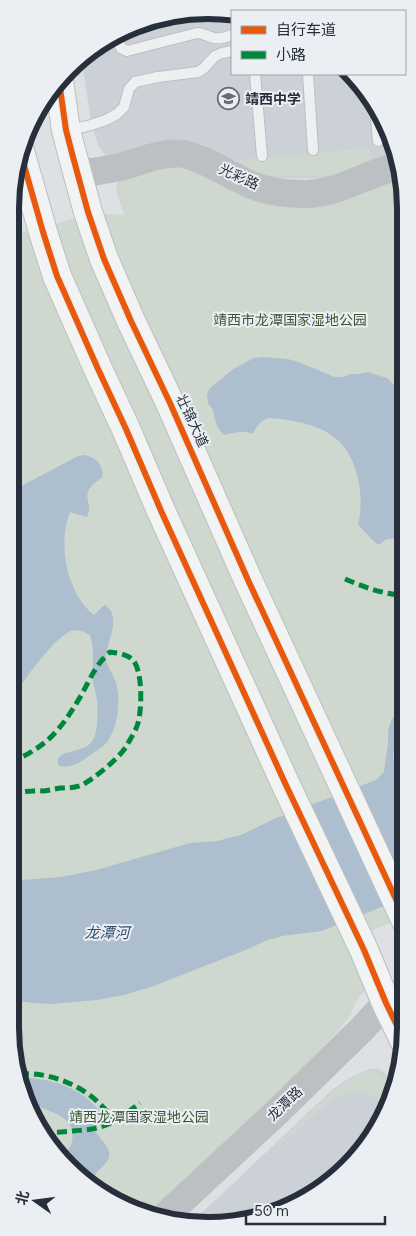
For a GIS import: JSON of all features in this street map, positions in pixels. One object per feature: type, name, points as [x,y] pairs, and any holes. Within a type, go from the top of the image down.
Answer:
[{"type":"main road","name":"壮锦大道","points":[[60,90],[66,130],[88,212],[104,259],[248,580],[397,901]]},
{"type":"main road","name":"光彩路","points":[[78,174],[104,170],[162,155],[182,154],[200,160],[257,187],[284,193],[306,194],[328,192],[393,168]]},
{"type":"main road","points":[[24,164],[57,276],[98,369],[285,783],[364,950],[397,1009]]},
{"type":"main road","name":"龙潭路","points":[[168,1213],[289,1101],[362,1029],[397,1015]]},
{"type":"main road","name":"龙潭路","points":[[179,1215],[397,1017]]},
{"type":"lane","points":[[117,42],[121,48],[128,51],[197,33],[203,33],[214,38],[231,35]]},
{"type":"lane","points":[[66,130],[88,126],[117,114],[124,107],[129,89],[135,82],[198,72],[215,56],[231,51]]},
{"type":"lane","points":[[255,75],[262,156]]},
{"type":"lane","points":[[308,75],[313,150]]},
{"type":"lane","points":[[376,121],[378,141]]},
{"type":"shaded area","name":"靖西中学","points":[[196,19],[231,20],[231,75],[343,75],[372,113],[389,154],[334,179],[272,178],[247,169],[235,160],[202,144],[194,143],[108,157],[98,145],[91,122],[83,68],[93,58],[113,44],[159,25]]},
{"type":"shaded area","points":[[370,1069],[379,1069],[385,1073],[389,1083],[372,1123],[342,1162],[303,1192],[280,1203],[245,1214],[197,1217],[333,1089],[353,1076]]},
{"type":"green space","points":[[370,148],[371,158],[332,176],[272,176],[248,167],[238,160]]},
{"type":"green space","points":[[168,166],[199,174],[227,188],[395,177],[397,196],[397,921],[369,931],[373,985],[360,996],[351,1015],[170,1214],[136,1203],[113,1192],[83,1170],[66,1153],[44,1123],[33,1100],[22,1065],[19,1040],[19,234],[69,220],[103,214],[124,215],[116,191],[117,182],[124,176]]},
{"type":"green space","points":[[369,1071],[375,1071],[382,1075],[388,1085],[381,1105],[377,1099],[366,1094],[353,1093],[334,1098],[278,1146],[277,1144],[333,1091],[353,1078]]},
{"type":"water","points":[[264,357],[296,361],[335,377],[367,372],[387,378],[397,387],[397,540],[385,540],[379,545],[358,525],[361,506],[357,475],[345,448],[332,435],[307,424],[270,418],[261,422],[253,434],[242,432],[224,435],[218,428],[213,410],[208,403],[207,395],[209,389],[233,369],[254,358]]},
{"type":"water","points":[[85,455],[93,458],[101,466],[103,474],[102,478],[89,490],[87,497],[89,512],[87,517],[70,512],[64,538],[67,567],[77,594],[85,606],[94,615],[105,605],[113,616],[106,658],[118,690],[118,714],[111,736],[100,749],[80,762],[65,767],[58,765],[58,759],[61,755],[84,748],[90,744],[96,730],[97,697],[93,680],[92,640],[90,635],[74,630],[63,636],[38,662],[19,688],[19,487],[78,456]]},
{"type":"water","name":"龙潭河","points":[[397,711],[397,739],[393,754],[397,772],[397,901],[322,931],[282,936],[265,941],[151,987],[124,995],[97,1000],[52,1004],[19,1001],[19,880],[61,877],[96,870],[190,843],[217,841],[241,835],[274,819],[376,780],[384,772],[388,731]]},
{"type":"water","points":[[19,760],[22,768],[19,772]]},
{"type":"water","points":[[25,1078],[51,1081],[71,1088],[89,1100],[104,1117],[95,1130],[109,1151],[109,1158],[93,1178],[66,1153],[72,1139],[70,1125],[62,1117],[35,1106]]},
{"type":"marked path","points":[[345,579],[367,588],[397,595]]},
{"type":"marked path","points":[[19,758],[42,745],[61,725],[97,667],[110,652],[132,659],[136,664],[140,680],[140,708],[136,729],[122,752],[100,773],[79,786],[19,792]]},
{"type":"marked path","points":[[24,1074],[46,1076],[72,1085],[96,1100],[113,1121]]},
{"type":"marked path","points":[[50,1132],[97,1128],[116,1120],[140,1103]]},
{"type":"cycle path","points":[[60,90],[66,130],[88,212],[104,259],[248,580],[397,902]]},
{"type":"cycle path","points":[[24,164],[57,276],[162,513],[285,783],[364,950],[397,1026]]},
{"type":"place","name":"靖西中学","points":[[229,99]]},
{"type":"park label","name":"靖西市龙潭国家湿地公园","points":[[290,320]]},
{"type":"park label","name":"靖西龙潭国家湿地公园","points":[[139,1117]]}]
